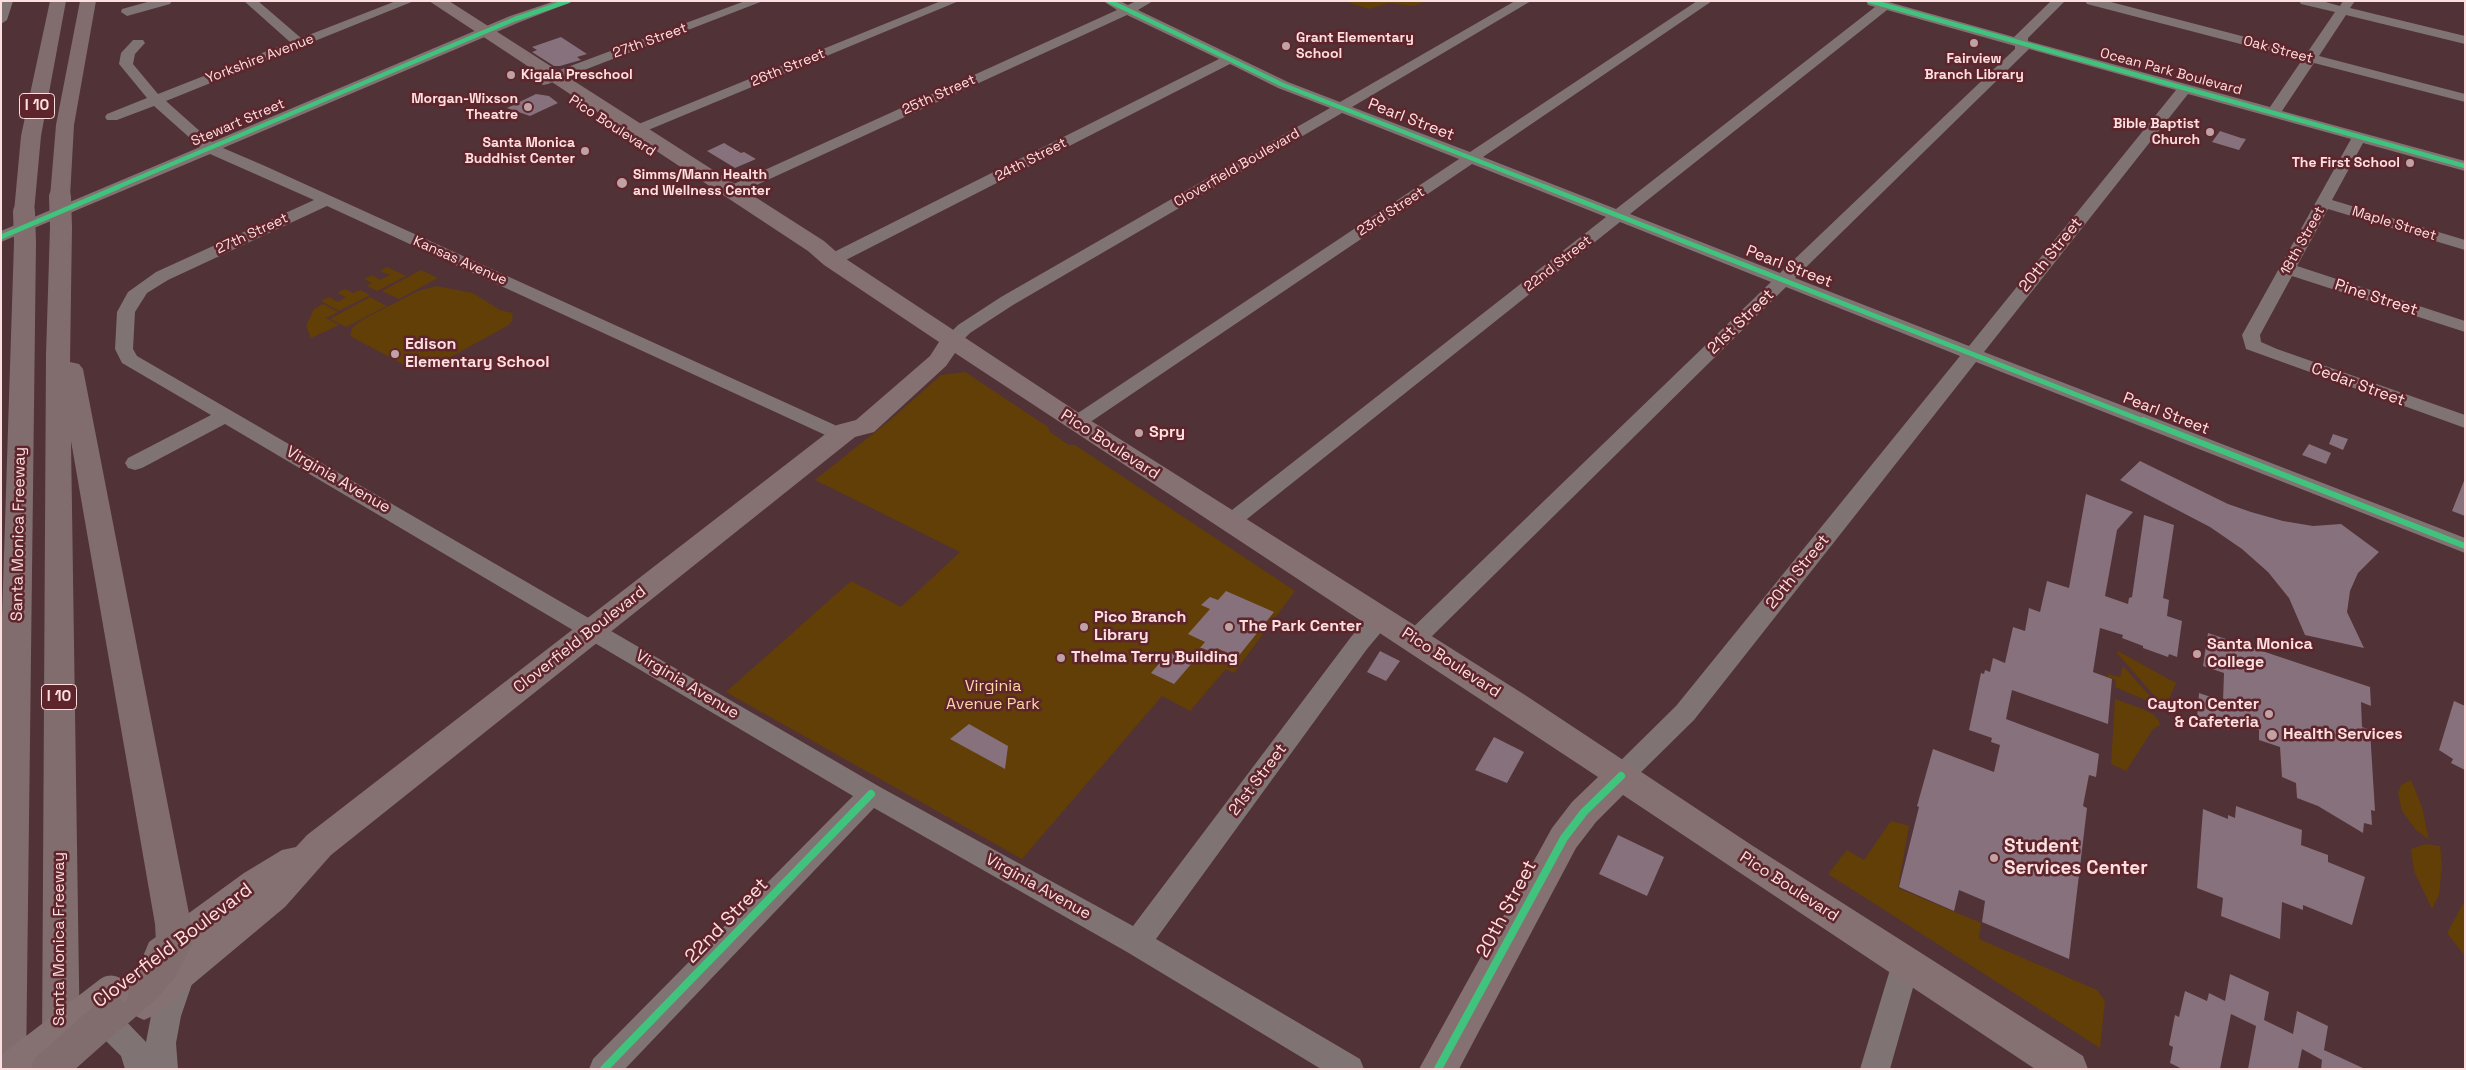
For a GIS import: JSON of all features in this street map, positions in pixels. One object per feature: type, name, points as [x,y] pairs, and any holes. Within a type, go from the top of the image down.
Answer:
[{"type":"highway","name":"Santa Monica Freeway","points":[[7,1069],[25,242],[24,212],[31,136],[58,1]]},
{"type":"highway","name":"Santa Monica Freeway","points":[[61,1069],[58,355],[60,326],[60,197],[65,125],[88,1]]},
{"type":"highway","points":[[60,326],[68,354],[138,748],[173,924],[178,959]]},
{"type":"highway","points":[[1,458],[8,403],[22,368]]},
{"type":"highway","points":[[49,1069],[111,1011]]},
{"type":"main road","name":"Pico Boulevard","points":[[420,1],[549,79],[727,195],[804,252],[832,260],[1076,423],[1414,640],[2069,1069]]},
{"type":"main road","name":"Pico Boulevard","points":[[437,1],[478,35]]},
{"type":"main road","name":"Cloverfield Boulevard","points":[[12,1069],[111,1011],[178,959],[273,896],[315,849],[844,433],[846,421],[928,352],[952,340]]},
{"type":"main road","name":"20th Street","points":[[1438,1069],[1564,838],[1584,812],[1621,776]]},
{"type":"main road","name":"Cloverfield Boulevard","points":[[55,1069],[111,1011]]},
{"type":"street","points":[[1,20],[7,1]]},
{"type":"street","points":[[127,12],[166,1]]},
{"type":"street","points":[[250,1],[300,44]]},
{"type":"street","name":"Yorkshire Avenue","points":[[112,117],[408,1]]},
{"type":"street","name":"Stewart Street","points":[[1,237],[515,19],[568,1]]},
{"type":"street","name":"27th Street","points":[[549,79],[758,1]]},
{"type":"street","name":"26th Street","points":[[630,133],[953,1]]},
{"type":"street","name":"Pearl Street","points":[[1108,1],[1283,85],[2465,546]]},
{"type":"street","name":"25th Street","points":[[727,195],[1148,1]]},
{"type":"street","name":"Cloverfield Boulevard","points":[[952,340],[996,307],[1525,1]]},
{"type":"street","name":"23rd Street","points":[[1076,423],[1706,1]]},
{"type":"street","name":"21st Street","points":[[1414,640],[2022,50],[2022,35],[2059,1]]},
{"type":"street","name":"Oak Street","points":[[2091,1],[2465,98]]},
{"type":"street","points":[[2305,1],[2346,6],[2465,40]]},
{"type":"street","name":"Ocean Park Boulevard","points":[[1878,3],[2465,166]]},
{"type":"street","name":"22nd Street","points":[[1230,522],[1619,216],[1878,3]]},
{"type":"street","points":[[2273,113],[2346,6]]},
{"type":"street","name":"Kansas Avenue","points":[[138,43],[128,53],[126,64],[156,100],[211,149],[844,433]]},
{"type":"street","name":"24th Street","points":[[832,260],[1230,59]]},
{"type":"street","name":"20th Street","points":[[1621,776],[1685,713],[2184,88]]},
{"type":"street","name":"18th Street","points":[[2252,345],[2251,335],[2360,137]]},
{"type":"street","name":"27th Street","points":[[177,269],[326,200]]},
{"type":"street","name":"Maple Street","points":[[2324,203],[2465,245]]},
{"type":"street","name":"Virginia Avenue","points":[[177,269],[150,282],[134,296],[126,312],[124,350],[129,358],[594,629],[871,794],[1137,943],[1349,1069]]},
{"type":"street","name":"Pine Street","points":[[2288,269],[2465,327]]},
{"type":"street","name":"Cedar Street","points":[[2252,345],[2465,422]]},
{"type":"street","points":[[135,463],[226,415]]},
{"type":"street","name":"21st Street","points":[[1137,943],[1359,643],[1380,618]]},
{"type":"street","name":"22nd Street","points":[[604,1069],[871,794]]},
{"type":"street","points":[[163,1069],[161,1043],[178,959]]},
{"type":"street","points":[[1875,1069],[1906,963]]},
{"type":"street","points":[[111,1011],[134,1048],[140,1069]]},
{"type":"green space","points":[[1344,1],[1426,1],[1414,6],[1389,3],[1369,9]]},
{"type":"green space","points":[[387,267],[406,276],[377,291],[367,286],[372,283],[364,279],[372,275],[380,280],[390,275],[380,271]]},
{"type":"green space","points":[[421,270],[438,278],[399,299],[382,291]]},
{"type":"green space","points":[[436,286],[473,293],[500,310],[513,313],[512,321],[507,326],[438,364],[425,367],[406,366],[350,336],[352,328],[362,320],[418,291]]},
{"type":"green space","points":[[345,289],[353,293],[360,290],[370,295],[339,311],[321,301],[329,297],[338,302],[346,297],[337,293]]},
{"type":"green space","points":[[370,297],[387,306],[346,327],[330,319]]},
{"type":"green space","points":[[323,304],[338,312],[326,318],[339,325],[311,338],[306,326],[314,309]]},
{"type":"green space","name":"Virginia Avenue Park","points":[[965,372],[1048,427],[1050,432],[1069,445],[1075,445],[1295,591],[1234,673],[1226,669],[1190,711],[1162,696],[1022,859],[726,692],[851,581],[901,607],[960,552],[815,480],[889,421],[941,375]]},
{"type":"green space","points":[[2118,651],[2176,683],[2165,708],[2117,653]]},
{"type":"green space","points":[[2123,666],[2157,705],[2115,687],[2116,680],[2108,677],[2108,674],[2120,677]]},
{"type":"green space","points":[[2115,699],[2153,714],[2160,725],[2153,729],[2126,771],[2111,764]]},
{"type":"green space","points":[[2411,780],[2422,807],[2429,840],[2416,830],[2402,811],[2398,793],[2401,785]]},
{"type":"green space","points":[[1891,821],[1909,826],[1898,888],[1981,923],[1979,939],[2097,990],[2105,1001],[2100,1048],[1828,874],[1847,850],[1864,860]]},
{"type":"green space","points":[[2426,844],[2440,846],[2442,865],[2439,895],[2432,909],[2414,871],[2411,849]]},
{"type":"green space","points":[[2465,900],[2465,956],[2447,933]]},
{"type":"building","points":[[561,37],[587,54],[577,57],[581,60],[554,66],[532,52],[537,50],[532,47]]},
{"type":"building","name":"Morgan-Wixson Theatre","points":[[536,94],[549,96],[558,103],[530,116],[507,108]]},
{"type":"building","name":"Bible Baptist Church","points":[[2220,131],[2246,139],[2239,150],[2212,142]]},
{"type":"building","points":[[724,143],[756,159],[735,168],[707,151]]},
{"type":"building","points":[[2333,434],[2348,439],[2343,450],[2329,444]]},
{"type":"building","points":[[2309,444],[2331,453],[2326,464],[2302,455]]},
{"type":"building","points":[[2140,461],[2228,504],[2251,512],[2283,521],[2313,526],[2341,524],[2379,552],[2358,573],[2350,591],[2347,612],[2364,648],[2305,635],[2289,598],[2268,572],[2242,549],[2210,527],[2120,480]]},
{"type":"building","points":[[2465,481],[2465,516],[2452,511]]},
{"type":"building","points":[[2086,494],[2133,512],[2117,530],[2105,596],[2128,604],[2129,598],[2132,597],[2144,515],[2174,525],[2163,598],[2169,600],[2167,616],[2182,621],[2177,657],[2169,654],[2168,657],[2143,648],[2143,646],[2122,638],[2123,635],[2100,628],[2093,672],[2112,679],[2108,724],[2012,690],[2006,719],[2099,754],[2096,777],[2089,775],[2083,806],[2087,808],[2069,959],[1982,922],[1985,901],[1959,890],[1954,911],[1899,887],[1919,807],[1917,806],[1933,749],[1994,772],[2000,745],[1991,742],[1992,738],[1969,730],[1981,673],[1984,674],[1985,670],[1990,672],[1993,658],[2005,663],[2013,627],[2025,631],[2029,608],[2040,612],[2047,581],[2069,588]]},
{"type":"building","name":"The Park Center","points":[[1226,591],[1274,612],[1237,658],[1217,648],[1215,652],[1200,648],[1205,642],[1188,634],[1210,609],[1201,605],[1210,597],[1218,600]]},
{"type":"building","name":"Cayton Center & Cafeteria","points":[[2208,633],[2370,687],[2371,706],[2361,702],[2362,727],[2370,730],[2375,811],[2371,810],[2372,825],[2364,823],[2363,833],[2318,806],[2297,798],[2296,783],[2282,777],[2280,747],[2259,740],[2259,730],[2230,720],[2229,730],[2197,718],[2199,693],[2223,701],[2224,673],[2203,666]]},
{"type":"building","points":[[1380,651],[1400,661],[1386,681],[1367,672]]},
{"type":"building","points":[[1169,652],[1192,663],[1174,684],[1151,673]]},
{"type":"building","points":[[2454,701],[2465,706],[2465,770],[2451,763],[2453,759],[2439,750]]},
{"type":"building","points":[[969,724],[1008,746],[1005,769],[950,739]]},
{"type":"building","points":[[1494,737],[1524,752],[1507,783],[1475,770]]},
{"type":"building","points":[[2236,806],[2302,830],[2301,845],[2328,855],[2328,862],[2365,877],[2352,925],[2303,905],[2303,910],[2282,902],[2280,939],[2221,916],[2223,898],[2197,888],[2203,809],[2228,819],[2228,815],[2235,818]]},
{"type":"building","points":[[1618,835],[1664,857],[1647,896],[1599,874]]},
{"type":"building","points":[[2230,974],[2269,992],[2264,1020],[2293,1034],[2297,1011],[2328,1026],[2324,1050],[2365,1069],[2321,1069],[2322,1060],[2302,1049],[2298,1069],[2248,1069],[2256,1026],[2231,1014],[2220,1069],[2182,1069],[2170,1063],[2173,1047],[2169,1045],[2175,1015],[2179,1017],[2185,991],[2207,1001],[2209,993],[2225,1001]]},
{"type":"cycle path","points":[[1,237],[515,19],[568,1]]},
{"type":"cycle path","points":[[1109,1],[1283,85],[2465,546]]},
{"type":"cycle path","points":[[1870,1],[2465,166]]},
{"type":"cycle path","points":[[1438,1069],[1564,838],[1584,812],[1621,776]]},
{"type":"cycle path","points":[[604,1069],[871,794]]},
{"type":"place","name":"Fairview Branch Library","points":[[1974,43]]},
{"type":"place","name":"Grant Elementary School","points":[[1286,46]]},
{"type":"place","name":"Kigala Preschool","points":[[511,75]]},
{"type":"place","name":"Morgan-Wixson Theatre","points":[[528,107]]},
{"type":"place","name":"Bible Baptist Church","points":[[2210,132]]},
{"type":"place","name":"Santa Monica Buddhist Center","points":[[585,151]]},
{"type":"place","name":"The First School","points":[[2410,163]]},
{"type":"place","name":"Simms/Mann Health and Wellness Center","points":[[622,183]]},
{"type":"place","name":"Edison Elementary School","points":[[395,354]]},
{"type":"place","name":"Spry","points":[[1139,433]]},
{"type":"place","name":"Pico Branch Library","points":[[1084,627]]},
{"type":"place","name":"The Park Center","points":[[1229,627]]},
{"type":"place","name":"Santa Monica College","points":[[2197,654]]},
{"type":"place","name":"Thelma Terry Building","points":[[1061,658]]},
{"type":"place","name":"Cayton Center & Cafeteria","points":[[2269,714]]},
{"type":"place","name":"Health Services","points":[[2272,735]]},
{"type":"place","name":"Student Services Center","points":[[1994,858]]}]
